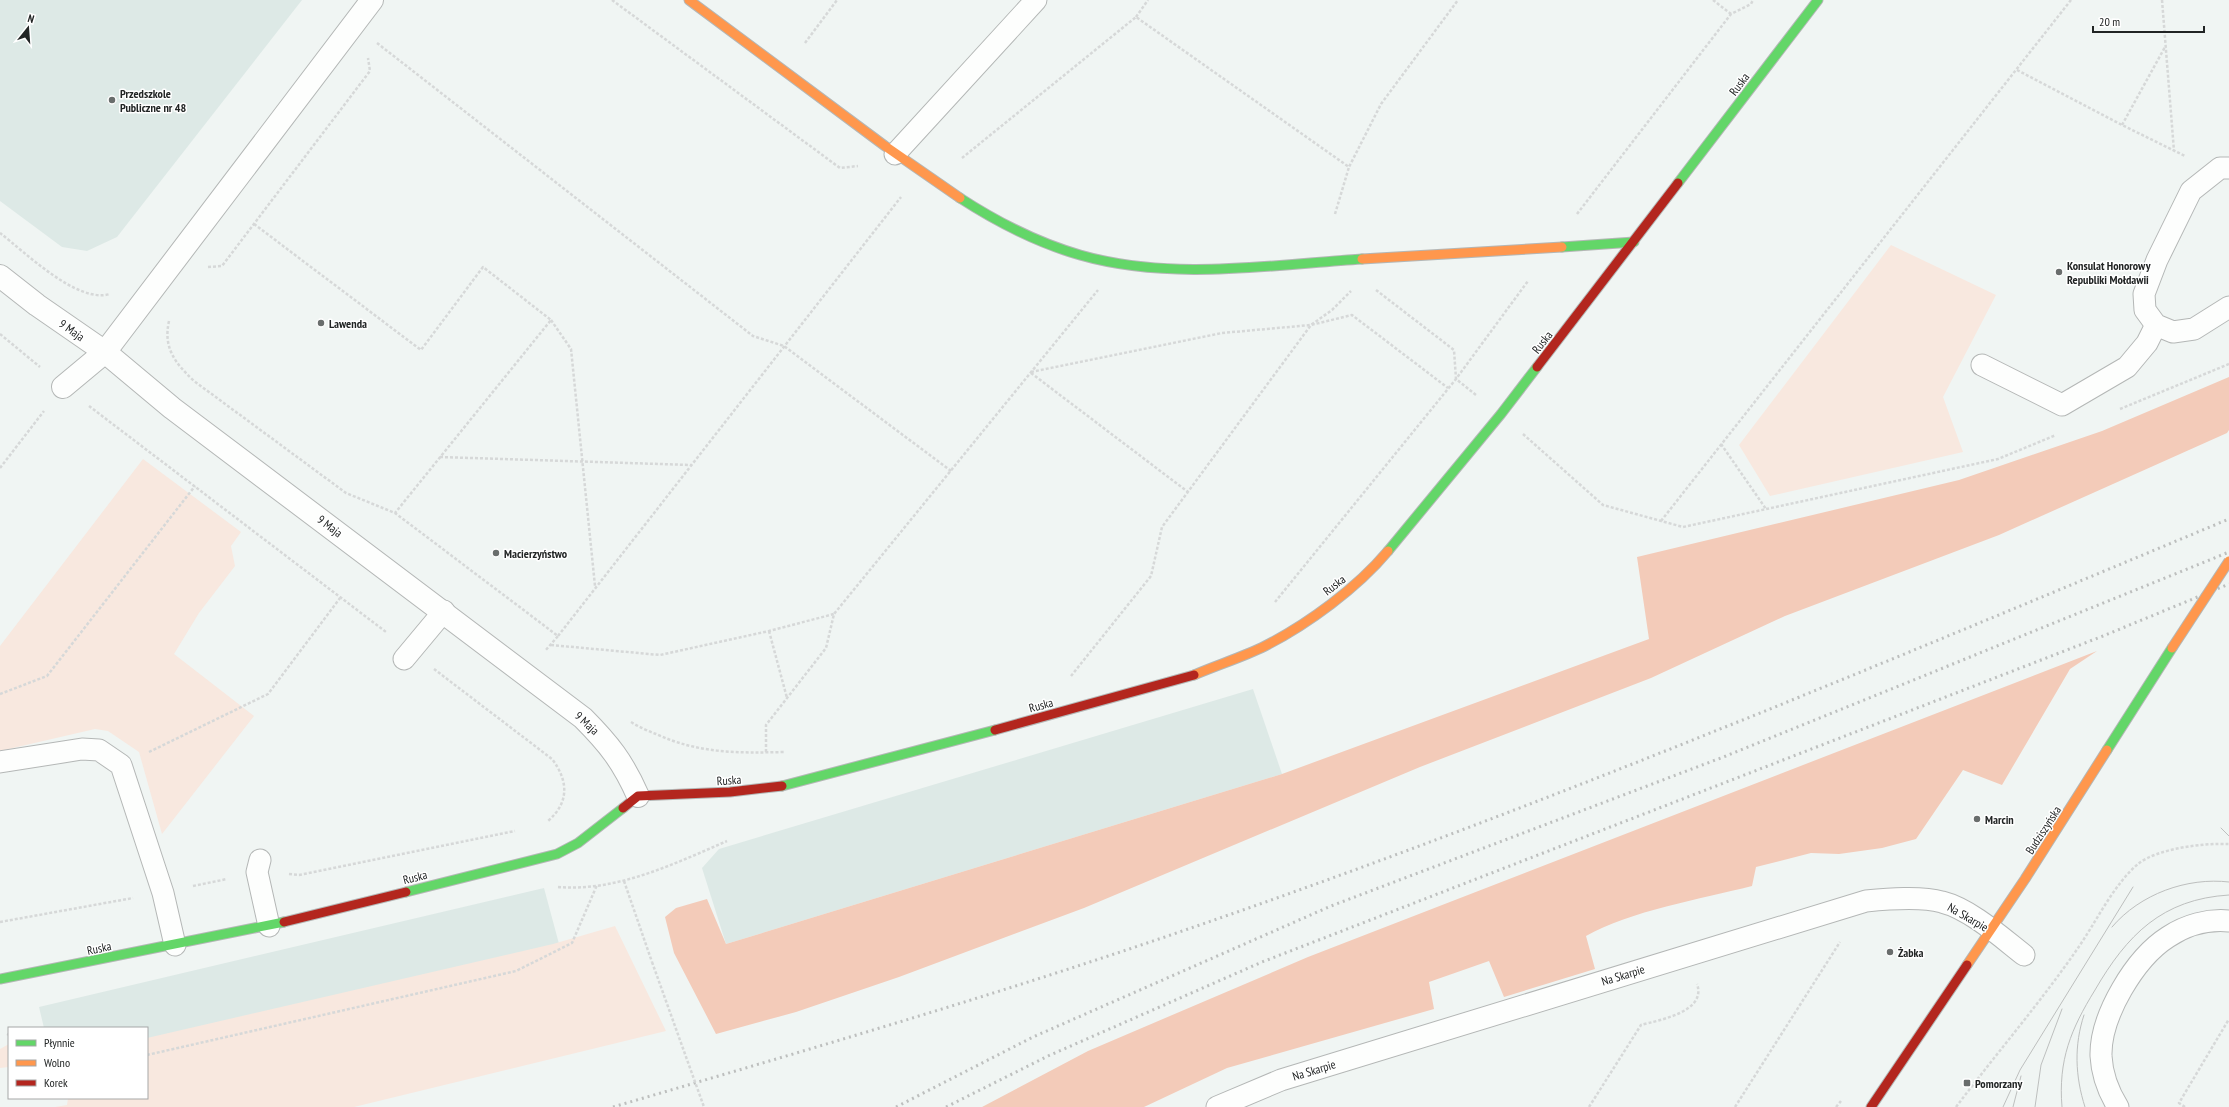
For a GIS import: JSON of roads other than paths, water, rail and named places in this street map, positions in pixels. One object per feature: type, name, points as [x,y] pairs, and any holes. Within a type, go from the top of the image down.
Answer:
[{"type":"street","points":[[63,387],[105,352],[372,0]]},
{"type":"street","points":[[689,0],[895,154],[980,211],[1029,236],[1079,254],[1137,266],[1233,268],[1553,246],[1634,242]]},
{"type":"street","name":"Ruska","points":[[0,979],[269,926],[556,854],[578,843],[638,796],[730,792],[774,788],[800,782],[1186,678],[1265,646],[1299,626],[1362,578],[1385,554],[1501,414],[1818,0]]},
{"type":"street","name":"9 Maja","points":[[0,276],[37,305],[105,352],[172,408],[444,611],[583,718],[604,738],[625,768],[638,796]]},
{"type":"street","name":"Budziszyńska","points":[[1871,1107],[2025,879],[2229,561]]},
{"type":"lane","points":[[895,154],[1036,0]]},
{"type":"lane","points":[[2224,168],[2191,191],[2157,260],[2144,294],[2145,310],[2156,325],[2173,332],[2194,329],[2229,307]]},
{"type":"lane","points":[[1982,365],[2062,405],[2127,367],[2146,343],[2156,325]]},
{"type":"lane","points":[[408,656],[444,611]]},
{"type":"lane","points":[[0,762],[82,749],[99,750],[121,765],[163,893],[176,945]]},
{"type":"lane","points":[[258,866],[269,926]]},
{"type":"lane","name":"Na Skarpie","points":[[1217,1107],[1281,1080],[1872,900],[1892,899],[1942,902],[1959,909],[1990,929],[2024,955]]},
{"type":"lane","points":[[2118,1107],[2106,1082],[2101,1055],[2106,1024],[2119,996],[2144,960],[2168,937],[2196,924],[2229,921]]},
{"type":"tram line","points":[[2221,828],[2229,836]]},
{"type":"tram line","points":[[2112,927],[2123,915],[2136,905],[2165,890],[2197,882],[2229,882]]},
{"type":"tram line","points":[[2003,1107],[2020,1070],[2133,887]]},
{"type":"tram line","points":[[2062,1107],[2061,1090],[2064,1060],[2073,1032],[2095,990],[2107,970],[2120,953],[2149,923],[2166,912],[2184,904],[2205,898],[2229,895]]},
{"type":"tram line","points":[[2035,1107],[2041,1065],[2062,1009]]},
{"type":"tram line","points":[[2084,1015],[2077,1049],[2077,1061],[2079,1084],[2085,1107]]},
{"type":"tram line","points":[[2013,1107],[2021,1076]]},
{"type":"railway","points":[[613,1107],[903,1021],[1047,976],[1323,882],[1584,783],[1713,732],[2229,519]]},
{"type":"railway","points":[[896,1107],[1033,1037],[1331,906],[1726,756],[2229,552]]},
{"type":"railway","points":[[946,1107],[1048,1056],[1262,962],[2103,636],[2229,584]]},
{"type":"place","name":"Przedszkole Publiczne nr 48","points":[[112,100]]},
{"type":"place","name":"Konsulat Honorowy Republiki Mołdawii","points":[[2059,272]]},
{"type":"place","name":"Lawenda","points":[[321,323]]},
{"type":"place","name":"Macierzyństwo","points":[[496,553]]},
{"type":"place","name":"Marcin","points":[[1977,819]]},
{"type":"place","name":"Żabka","points":[[1890,952]]},
{"type":"place","name":"Pomorzany","points":[[1967,1083]]}]
